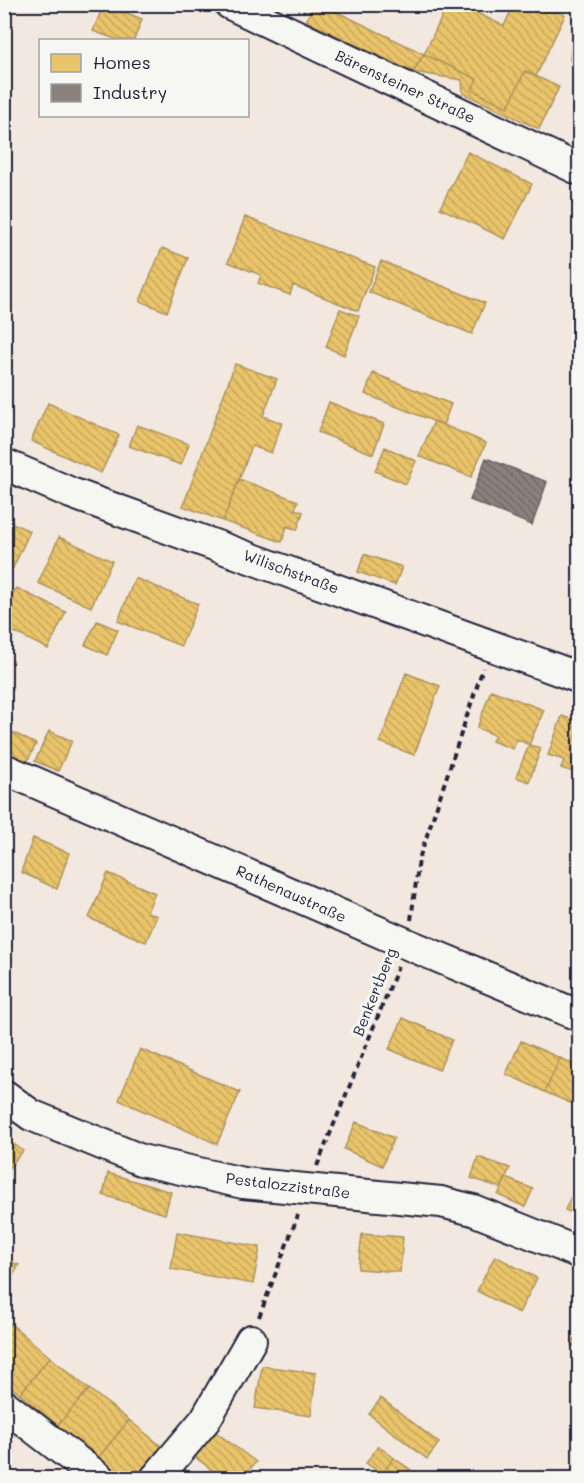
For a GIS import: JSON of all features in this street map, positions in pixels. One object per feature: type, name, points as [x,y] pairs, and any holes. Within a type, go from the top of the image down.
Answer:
[{"type":"street","name":"Bärensteiner Straße","points":[[230,4],[579,170]]},
{"type":"street","name":"Wilischstraße","points":[[4,464],[71,493],[491,644],[579,678]]},
{"type":"street","name":"Rathenaustraße","points":[[4,769],[579,1016]]},
{"type":"street","name":"Pestalozzistraße","points":[[4,1095],[31,1115],[141,1160],[243,1183],[441,1202],[473,1210],[579,1253]]},
{"type":"street","points":[[156,1479],[205,1420],[251,1340]]},
{"type":"street","points":[[4,1405],[99,1479]]},
{"type":"path","name":"Benkertberg","points":[[251,1340],[308,1188],[407,944],[419,859],[491,644]]},
{"type":"building: Homes","points":[[104,4],[142,19],[134,39],[115,39],[93,31]]},
{"type":"building: Homes","points":[[315,4],[321,4],[424,54],[413,72],[306,21]]},
{"type":"building: Homes","points":[[448,4],[458,4],[504,26],[514,4],[543,4],[565,15],[536,76],[525,71],[508,107],[472,90],[477,79],[424,54]]},
{"type":"building: Homes","points":[[580,25],[580,63],[570,60]]},
{"type":"building: Homes","points":[[424,54],[477,79],[472,90],[508,107],[525,71],[559,87],[539,129],[463,93],[462,80],[413,72]]},
{"type":"building: Homes","points":[[468,152],[532,184],[505,239],[440,208]]},
{"type":"building: Homes","points":[[245,217],[375,267],[358,311],[293,285],[290,295],[258,283],[261,275],[228,262]]},
{"type":"building: Homes","points":[[162,248],[188,258],[167,312],[140,301]]},
{"type":"building: Homes","points":[[381,261],[485,303],[472,334],[369,292]]},
{"type":"building: Homes","points":[[340,309],[359,316],[344,355],[326,347]]},
{"type":"building: Homes","points":[[235,364],[277,379],[263,416],[282,423],[271,453],[252,446],[223,521],[183,506]]},
{"type":"building: Homes","points":[[373,373],[451,404],[443,425],[365,394]]},
{"type":"building: Homes","points":[[329,402],[384,424],[373,454],[318,432]]},
{"type":"building: Homes","points":[[48,403],[119,435],[101,473],[31,441]]},
{"type":"building: Homes","points":[[434,421],[486,443],[471,477],[419,456]]},
{"type":"building: Homes","points":[[137,425],[189,444],[181,465],[129,446]]},
{"type":"building: Homes","points":[[385,447],[416,461],[406,484],[375,471]]},
{"type":"building: Homes","points":[[239,479],[298,501],[295,509],[303,512],[297,530],[287,526],[282,542],[223,521]]},
{"type":"building: Homes","points":[[4,519],[30,531],[13,568],[4,564]]},
{"type":"building: Homes","points":[[59,537],[112,561],[91,607],[38,583]]},
{"type":"building: Homes","points":[[364,554],[402,567],[395,585],[358,572]]},
{"type":"building: Homes","points":[[135,578],[198,604],[181,646],[118,621]]},
{"type":"building: Homes","points":[[16,588],[66,612],[48,649],[4,627],[4,611]]},
{"type":"building: Homes","points":[[97,621],[118,630],[107,655],[85,645]]},
{"type":"building: Homes","points":[[406,673],[440,686],[414,755],[380,742]]},
{"type":"building: Homes","points":[[491,690],[544,710],[529,745],[517,739],[513,749],[492,741],[495,735],[477,728]]},
{"type":"building: Homes","points":[[562,716],[580,722],[580,774],[561,768],[564,760],[548,755]]},
{"type":"building: Homes","points":[[6,729],[36,744],[27,762],[4,752]]},
{"type":"building: Homes","points":[[49,731],[72,741],[58,771],[35,761]]},
{"type":"building: Homes","points":[[529,745],[541,748],[529,782],[516,777]]},
{"type":"building: Homes","points":[[33,838],[69,853],[57,889],[21,872]]},
{"type":"building: Homes","points":[[108,873],[155,893],[147,912],[157,916],[146,942],[89,918]]},
{"type":"building: Homes","points":[[403,1018],[452,1040],[439,1070],[389,1049]]},
{"type":"building: Homes","points":[[521,1041],[560,1058],[545,1092],[506,1074]]},
{"type":"building: Homes","points":[[140,1049],[240,1092],[217,1144],[119,1100]]},
{"type":"building: Homes","points":[[560,1058],[580,1067],[580,1107],[545,1092]]},
{"type":"building: Homes","points":[[356,1122],[394,1138],[382,1166],[344,1149]]},
{"type":"building: Homes","points":[[4,1137],[23,1151],[4,1174]]},
{"type":"building: Homes","points":[[478,1157],[510,1168],[501,1188],[471,1178]]},
{"type":"building: Homes","points":[[108,1173],[171,1192],[165,1214],[103,1195]]},
{"type":"building: Homes","points":[[506,1178],[533,1189],[525,1207],[498,1195]]},
{"type":"building: Homes","points":[[580,1178],[580,1216],[565,1210]]},
{"type":"building: Homes","points":[[177,1232],[260,1247],[253,1284],[171,1269]]},
{"type":"building: Homes","points":[[362,1234],[403,1237],[400,1272],[358,1269]]},
{"type":"building: Homes","points":[[495,1256],[537,1278],[519,1313],[477,1291]]},
{"type":"building: Homes","points":[[4,1259],[19,1265],[4,1292]]},
{"type":"building: Homes","points":[[11,1324],[50,1357],[20,1394],[4,1381],[4,1325]]},
{"type":"building: Homes","points":[[580,1326],[580,1348],[571,1345]]},
{"type":"building: Homes","points":[[50,1357],[89,1389],[57,1426],[20,1394]]},
{"type":"building: Homes","points":[[262,1366],[316,1373],[311,1416],[255,1408]]},
{"type":"building: Homes","points":[[89,1389],[129,1420],[98,1458],[57,1426]]},
{"type":"building: Homes","points":[[381,1398],[439,1443],[427,1459],[369,1414]]},
{"type":"building: Homes","points":[[129,1420],[165,1449],[139,1478],[123,1478],[98,1458]]},
{"type":"building: Homes","points":[[213,1430],[256,1462],[242,1478],[208,1478],[213,1471],[191,1454]]},
{"type":"building: Homes","points":[[378,1446],[394,1458],[382,1474],[366,1463]]},
{"type":"building: Homes","points":[[394,1458],[411,1470],[405,1478],[387,1478],[382,1474]]},
{"type":"building: Homes","points":[[182,1467],[195,1478],[173,1478]]},
{"type":"building: Industry","points":[[486,458],[547,482],[532,525],[470,500]]}]
